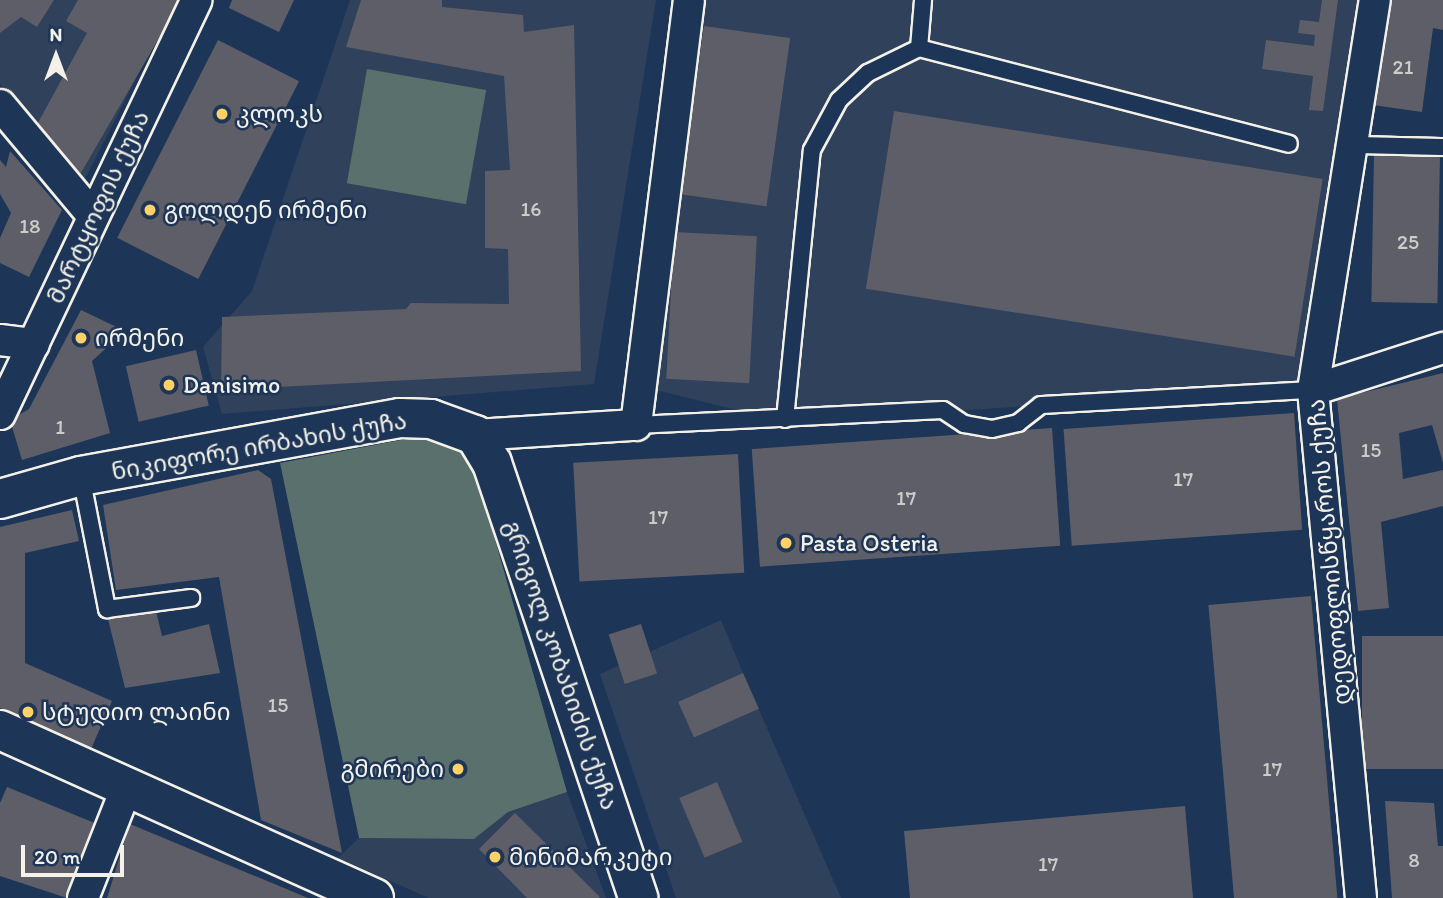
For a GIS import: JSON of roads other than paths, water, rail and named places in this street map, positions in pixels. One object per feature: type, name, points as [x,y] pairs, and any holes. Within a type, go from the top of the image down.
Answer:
[{"type":"street","name":"მარტყოფის ქუჩა","points":[[0,414],[92,215],[197,0]]},
{"type":"street","points":[[636,425],[690,0]]},
{"type":"street","name":"დედოფლისწყაროს ქუჩა","points":[[1361,898],[1313,390],[1356,145],[1375,0]]},
{"type":"street","points":[[0,105],[92,215]]},
{"type":"street","points":[[0,340],[34,344]]},
{"type":"street","points":[[1313,390],[1443,348]]},
{"type":"street","name":"ნიკიფორე ირბახის ქუჩა","points":[[0,499],[81,476],[400,418],[431,419],[475,435],[636,425]]},
{"type":"street","name":"გრიგოლ კობახიძის ქუჩა","points":[[475,435],[492,463],[635,896]]},
{"type":"street","points":[[0,730],[126,789],[374,898]]},
{"type":"street","points":[[83,898],[126,789]]},
{"type":"lane","points":[[919,48],[923,0]]},
{"type":"lane","points":[[785,419],[812,150],[839,100],[868,73],[919,48],[1289,144]]},
{"type":"lane","points":[[1356,145],[1443,147]]},
{"type":"lane","points":[[636,425],[943,410],[964,424],[992,429],[1018,423],[1041,405],[1313,390]]},
{"type":"lane","points":[[81,476],[107,609],[191,598]]},
{"type":"place","name":"კლოკს","points":[[222,114]]},
{"type":"place","name":"გოლდენ ირმენი","points":[[150,210]]},
{"type":"place","name":"ირმენი","points":[[81,338]]},
{"type":"place","name":"Danisimo","points":[[169,385]]},
{"type":"place","name":"Pasta Osteria","points":[[786,543]]},
{"type":"place","name":"სტუდიო ლაინი","points":[[28,712]]},
{"type":"place","name":"გმირები","points":[[458,769]]},
{"type":"place","name":"მინიმარკეტი","points":[[495,857]]}]
